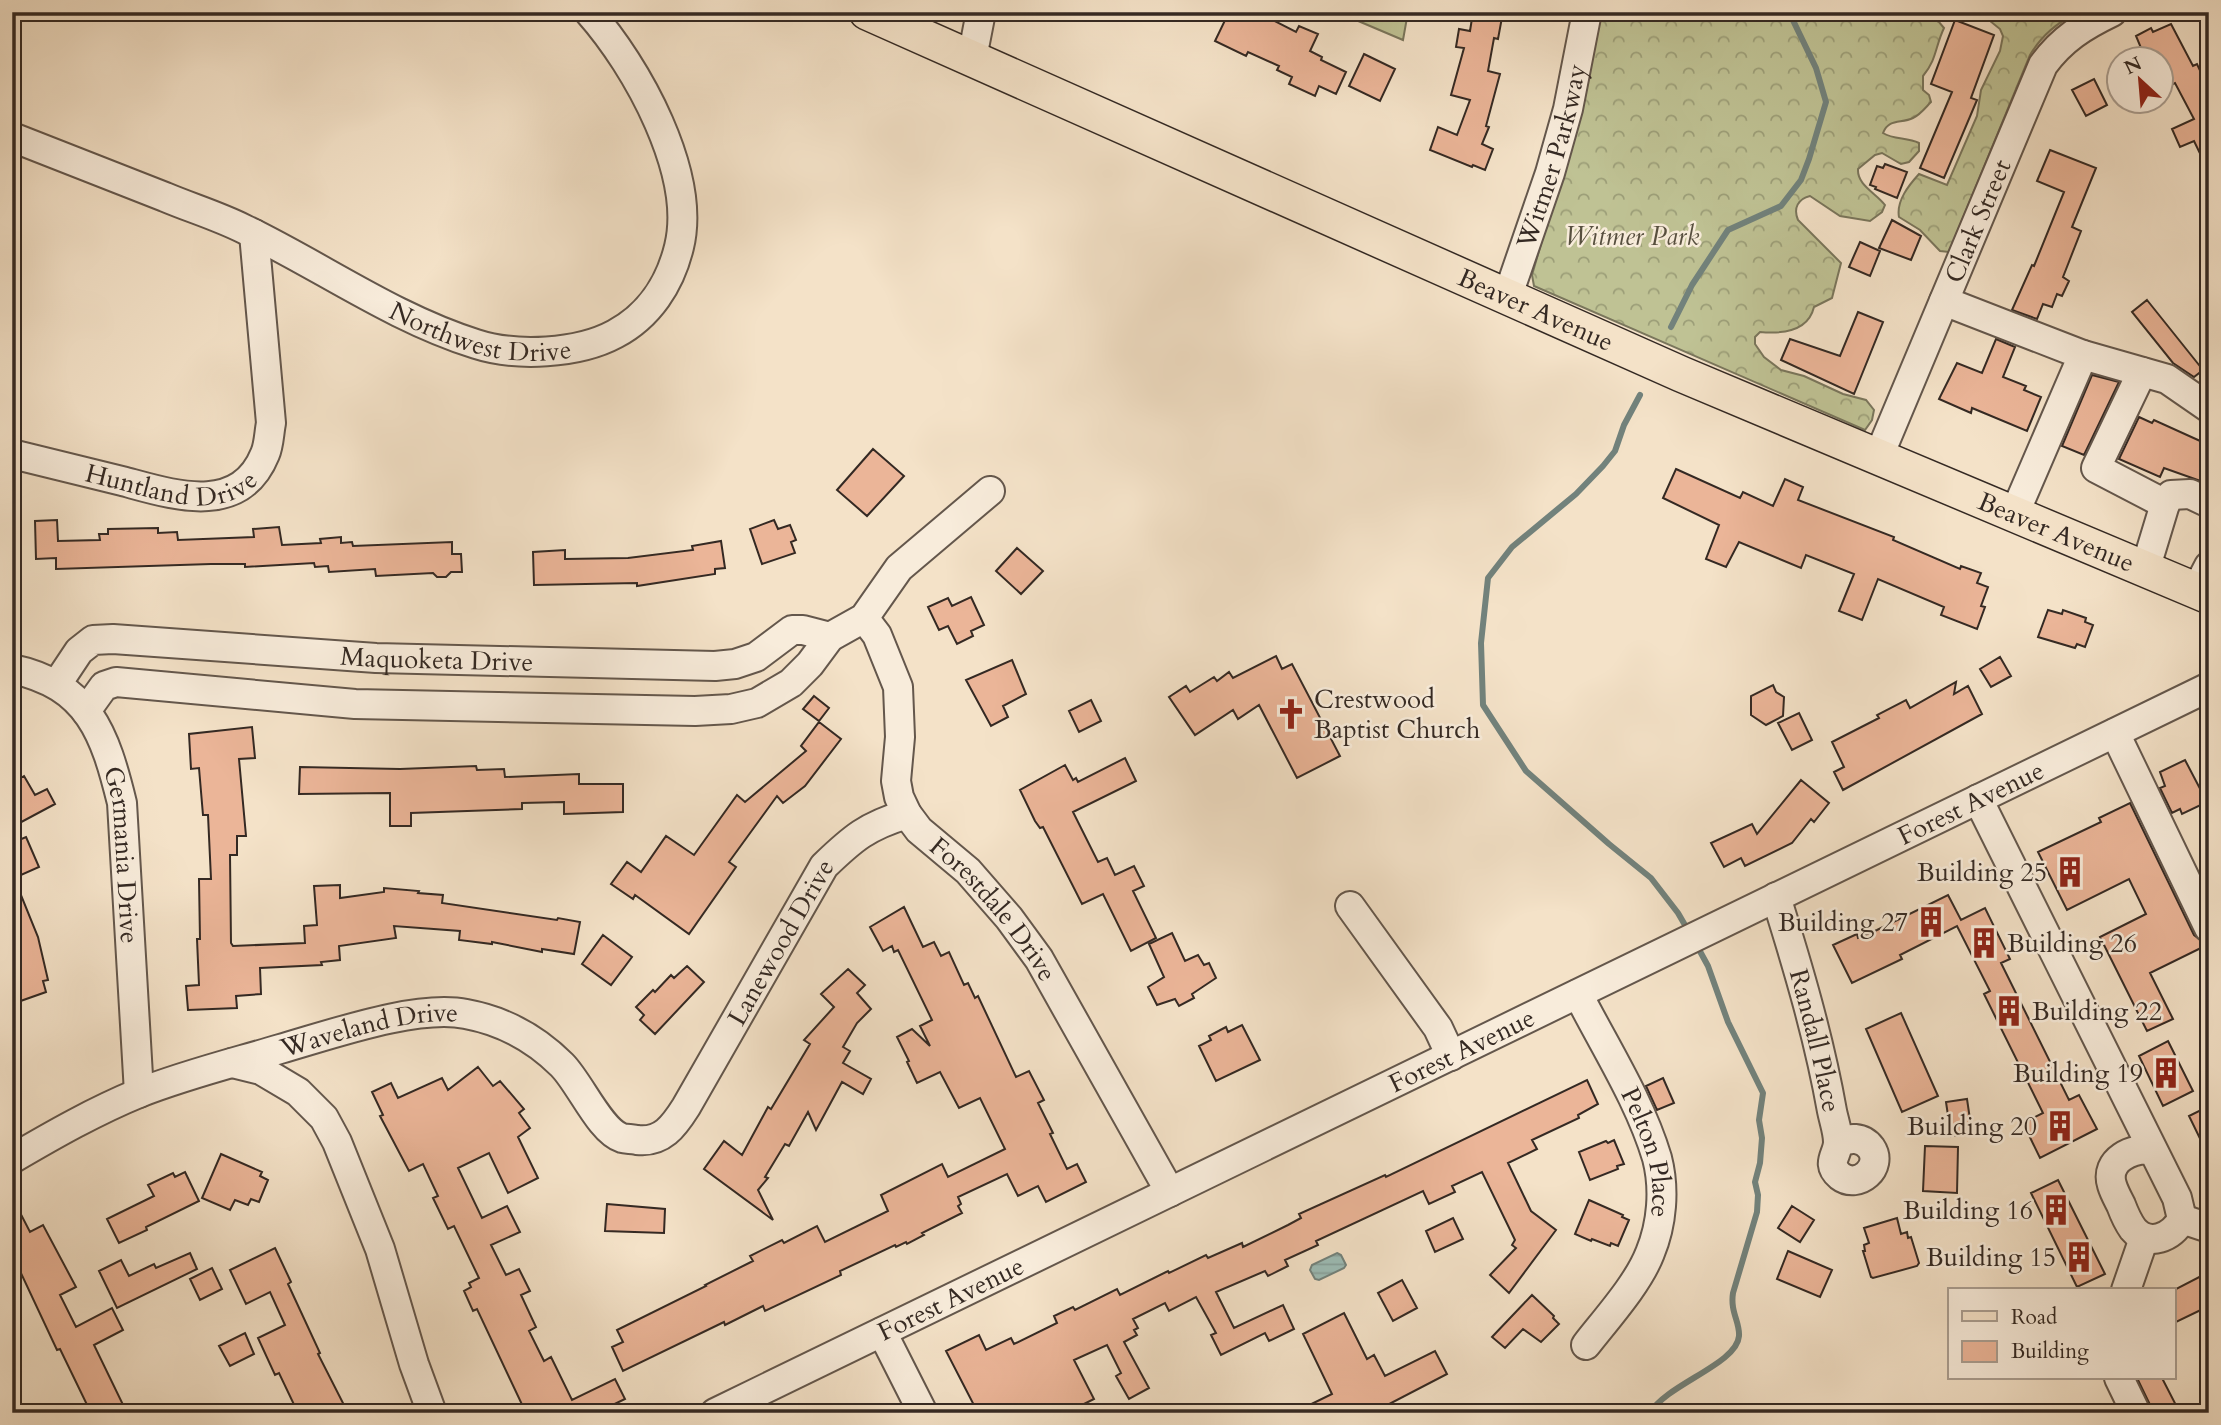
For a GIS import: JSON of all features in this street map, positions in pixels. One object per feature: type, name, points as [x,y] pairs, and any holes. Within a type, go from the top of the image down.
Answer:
[{"type":"main road","name":"Beaver Avenue","points":[[867,12],[1507,298],[1878,458],[2146,570],[2204,584]]},
{"type":"street","name":"Northwest Drive","points":[[12,136],[254,234],[422,324],[478,345],[527,352],[577,348],[603,341],[627,328],[647,310],[664,288],[675,264],[682,237],[682,210],[674,166],[649,97],[610,35],[589,12]]},
{"type":"street","points":[[972,58],[981,12]]},
{"type":"street","name":"Witmer Parkway","points":[[1507,298],[1550,173],[1568,109],[1587,12]]},
{"type":"street","name":"Clark Street","points":[[1878,458],[2043,65],[2064,40],[2080,28],[2112,12]]},
{"type":"street","name":"Huntland Drive","points":[[12,454],[178,496],[209,498],[243,483],[259,466],[266,453],[271,423],[254,234]]},
{"type":"street","points":[[1944,301],[2083,355],[2167,379],[2209,408]]},
{"type":"street","points":[[2014,515],[2083,355]]},
{"type":"street","points":[[2142,372],[2096,468],[2165,504]]},
{"type":"street","name":"Maquoketa Drive","points":[[86,711],[104,686],[116,682],[355,704],[695,711],[731,709],[757,702],[791,683],[810,664],[830,637],[864,618],[899,568],[990,491]]},
{"type":"street","points":[[2146,570],[2165,504],[2171,495],[2190,494],[2209,503]]},
{"type":"street","name":"Forestdale Drive","points":[[864,618],[877,635],[898,687],[900,737],[896,781],[899,797],[907,814],[919,830],[968,871],[1009,918],[1039,959],[1170,1192]]},
{"type":"street","name":"Maquoketa Drive","points":[[57,684],[79,650],[93,640],[127,640],[376,658],[715,666],[736,664],[756,657],[792,630],[830,637]]},
{"type":"street","name":"Germania Drive","points":[[12,669],[32,673],[57,684],[82,704],[111,757],[122,803],[139,1093]]},
{"type":"street","name":"Forest Avenue","points":[[715,1413],[2206,687]]},
{"type":"street","points":[[2115,733],[2209,928]]},
{"type":"street","points":[[1978,799],[2177,1198],[2182,1219],[2176,1230],[2157,1239],[2144,1238],[2135,1231],[2111,1184],[2111,1170],[2118,1159],[2141,1148],[2153,1150]]},
{"type":"street","name":"Lanewood Drive","points":[[686,1107],[824,866],[855,836],[880,822],[907,814]]},
{"type":"street","name":"Randall Place","points":[[1776,897],[1824,1062],[1838,1145]]},
{"type":"street","points":[[1350,906],[1438,1028],[1451,1056]]},
{"type":"street","name":"Pelton Place","points":[[1578,994],[1636,1106],[1657,1159],[1661,1195],[1660,1222],[1650,1255],[1621,1301],[1586,1345]]},
{"type":"street","name":"Waveland Drive","points":[[12,1159],[139,1093],[232,1063],[408,1015],[428,1012],[463,1013],[497,1021],[528,1036],[563,1066],[589,1100],[599,1119],[608,1130],[621,1138],[646,1141],[660,1136],[673,1128],[686,1107]]},
{"type":"street","points":[[232,1063],[261,1070],[298,1092],[324,1118],[337,1142],[380,1249],[414,1364],[432,1413]]},
{"type":"street","points":[[2182,1219],[2209,1228]]},
{"type":"street","points":[[2127,1288],[2144,1238]]},
{"type":"street","points":[[883,1332],[923,1413]]},
{"type":"street","points":[[2120,1380],[2136,1413]]},
{"type":"green space","points":[[1337,12],[1408,12],[1403,40]]},
{"type":"green space","name":"Witmer Park","points":[[1597,12],[1920,12],[1939,22],[1944,28],[1928,70],[1923,76],[1923,90],[1929,95],[1931,102],[1916,117],[1892,123],[1883,133],[1919,143],[1919,151],[1909,162],[1901,164],[1882,153],[1875,155],[1858,169],[1864,184],[1885,205],[1882,212],[1870,221],[1840,216],[1810,196],[1802,199],[1798,205],[1798,220],[1841,263],[1832,298],[1814,307],[1806,322],[1793,330],[1760,332],[1755,337],[1755,344],[1764,357],[1781,370],[1866,400],[1874,410],[1872,420],[1865,430],[1534,286],[1532,275],[1579,113]]},
{"type":"green space","points":[[1979,12],[2078,12],[2051,30],[2030,55],[1949,252],[1940,251],[1920,230],[1899,217],[1899,205],[1907,188],[1919,174],[1947,185],[1977,116],[1981,90],[2000,51],[2003,36],[2000,29]]},
{"type":"water","points":[[1337,1253],[1346,1265],[1344,1268],[1319,1280],[1315,1279],[1310,1270],[1312,1265]]},
{"type":"building","points":[[1229,12],[1257,12],[1296,32],[1299,26],[1318,34],[1310,51],[1322,57],[1321,60],[1346,72],[1336,94],[1319,86],[1315,96],[1289,84],[1292,77],[1277,70],[1279,66],[1248,52],[1246,56],[1215,41]]},
{"type":"building","points":[[1473,12],[1503,12],[1498,39],[1494,38],[1488,71],[1500,74],[1486,126],[1489,127],[1482,144],[1493,149],[1485,170],[1430,150],[1438,127],[1457,135],[1470,100],[1451,95],[1464,48],[1456,47],[1459,29],[1470,31]]},
{"type":"building","points":[[1955,20],[1994,35],[1971,98],[1977,100],[1944,178],[1920,168],[1952,92],[1931,84]]},
{"type":"building","points":[[2171,24],[2193,66],[2197,64],[2203,77],[2209,74],[2209,172],[2194,141],[2180,147],[2172,129],[2194,119],[2176,85],[2176,46],[2140,46],[2136,36],[2151,28],[2153,32]]},
{"type":"building","points":[[1364,54],[1395,69],[1380,101],[1349,86]]},
{"type":"building","points":[[2094,79],[2106,106],[2086,116],[2072,90]]},
{"type":"building","points":[[2050,150],[2096,168],[2072,227],[2081,231],[2063,277],[2069,281],[2062,296],[2057,294],[2052,307],[2043,304],[2037,319],[2012,310],[2032,265],[2034,266],[2064,192],[2037,181]]},
{"type":"building","points":[[1885,164],[1907,172],[1897,198],[1870,185],[1877,166],[1883,168]]},
{"type":"building","points":[[1892,220],[1921,236],[1911,260],[1879,248]]},
{"type":"building","points":[[1860,242],[1880,251],[1870,276],[1849,267]]},
{"type":"building","points":[[2147,300],[2203,370],[2194,377],[2173,363],[2132,312]]},
{"type":"building","points":[[1858,312],[1883,322],[1854,394],[1781,360],[1790,339],[1840,356]]},
{"type":"building","points":[[1996,339],[2015,347],[2003,377],[2026,386],[2024,390],[2041,397],[2027,431],[1972,408],[1971,413],[1939,399],[1957,363],[1982,373]]},
{"type":"building","points":[[2092,375],[2119,382],[2084,455],[2062,446]]},
{"type":"building","points":[[2139,417],[2152,423],[2154,420],[2209,445],[2209,484],[2164,468],[2160,477],[2119,459]]},
{"type":"building","points":[[873,449],[904,476],[867,516],[837,490]]},
{"type":"building","points":[[1676,469],[1740,498],[1743,492],[1773,506],[1785,479],[1803,487],[1798,500],[1894,537],[1893,540],[1960,569],[1961,566],[1981,573],[1977,583],[1988,587],[1981,606],[1985,607],[1977,629],[1941,615],[1944,607],[1878,579],[1862,620],[1839,611],[1854,574],[1806,555],[1801,568],[1739,542],[1726,567],[1706,559],[1719,525],[1663,498]]},
{"type":"building","points":[[57,520],[58,541],[100,540],[99,534],[108,534],[108,529],[158,528],[158,533],[177,532],[178,540],[254,537],[253,529],[279,527],[282,545],[321,543],[320,539],[341,537],[341,543],[352,542],[353,546],[452,542],[452,554],[461,554],[462,572],[451,572],[446,577],[437,577],[433,573],[376,576],[375,569],[329,572],[328,566],[315,567],[314,563],[245,567],[245,564],[211,564],[56,569],[56,558],[36,559],[35,521]]},
{"type":"building","points":[[774,520],[778,529],[790,525],[796,540],[791,542],[795,553],[762,564],[750,529]]},
{"type":"building","points":[[721,541],[725,568],[715,569],[715,574],[637,586],[637,583],[534,585],[533,552],[565,550],[565,559],[628,558],[693,550],[692,546]]},
{"type":"building","points":[[1017,548],[1043,571],[1021,594],[996,571]]},
{"type":"building","points":[[971,597],[984,625],[971,631],[973,636],[957,644],[948,626],[939,630],[928,607],[948,598],[952,606]]},
{"type":"building","points":[[2048,610],[2062,614],[2063,610],[2086,618],[2085,622],[2093,625],[2085,647],[2077,644],[2075,648],[2038,637]]},
{"type":"building","name":"Crestwood Baptist Church","points":[[1276,656],[1282,669],[1292,664],[1340,756],[1297,778],[1259,705],[1238,719],[1233,710],[1195,735],[1169,697],[1186,686],[1190,692],[1214,677],[1217,681],[1229,672],[1233,678]]},
{"type":"building","points":[[2000,657],[2011,676],[1991,687],[1980,669]]},
{"type":"building","points":[[1012,660],[1026,694],[1003,706],[1008,717],[991,726],[966,680]]},
{"type":"building","points":[[1956,682],[1954,694],[1968,686],[1982,714],[1843,790],[1834,772],[1844,767],[1832,742],[1879,718],[1877,715],[1906,700],[1910,708]]},
{"type":"building","points":[[1773,685],[1776,692],[1784,697],[1783,716],[1766,725],[1751,715],[1751,696]]},
{"type":"building","points":[[814,696],[829,708],[819,721],[803,709]]},
{"type":"building","points":[[1091,700],[1101,721],[1079,732],[1069,711]]},
{"type":"building","points":[[1799,713],[1812,740],[1792,750],[1778,723]]},
{"type":"building","points":[[819,722],[841,739],[805,786],[783,803],[777,796],[729,862],[736,867],[689,934],[635,895],[633,899],[611,884],[627,862],[641,872],[666,836],[694,855],[737,795],[745,802],[806,751],[801,746]]},
{"type":"building","points":[[252,727],[255,758],[239,759],[246,836],[237,836],[237,855],[230,855],[233,946],[305,943],[304,926],[317,925],[314,886],[340,885],[340,898],[384,892],[384,888],[419,891],[418,893],[443,895],[442,903],[580,922],[574,954],[459,940],[460,931],[394,926],[396,938],[339,946],[340,960],[321,962],[322,965],[260,968],[261,994],[236,996],[237,1008],[188,1010],[186,986],[199,985],[199,879],[211,879],[208,815],[203,815],[199,768],[191,769],[189,734]]},
{"type":"building","points":[[1125,758],[1136,781],[1073,812],[1098,862],[1107,858],[1115,875],[1134,866],[1144,886],[1133,891],[1156,938],[1131,951],[1103,894],[1082,904],[1043,827],[1040,828],[1035,821],[1020,790],[1065,765],[1073,780],[1076,778],[1078,782]]},
{"type":"building","points":[[2185,760],[2207,802],[2182,814],[2180,809],[2172,813],[2160,788],[2165,786],[2160,772]]},
{"type":"building","points":[[476,766],[477,770],[504,769],[505,777],[579,774],[579,784],[623,784],[623,812],[564,814],[564,802],[522,803],[522,809],[411,813],[411,826],[390,826],[390,793],[299,794],[300,767],[400,769]]},
{"type":"building","points":[[24,776],[35,795],[47,789],[55,804],[12,827],[12,783]]},
{"type":"building","points":[[1801,780],[1829,803],[1814,822],[1811,819],[1792,843],[1745,866],[1741,858],[1724,867],[1711,843],[1752,824],[1757,834]]},
{"type":"building","points":[[2130,803],[2194,935],[2207,945],[2150,973],[2173,1019],[2147,1031],[2100,937],[2146,914],[2129,879],[2067,910],[2038,852],[2101,822],[2099,818]]},
{"type":"building","points":[[26,837],[39,867],[14,878],[38,937],[48,980],[43,981],[46,992],[12,1004],[12,982],[19,980],[12,958],[12,843]]},
{"type":"building","points":[[1948,895],[1961,920],[1985,908],[2010,959],[2001,963],[2069,1100],[2079,1095],[2097,1129],[2040,1158],[2023,1123],[2043,1113],[1984,994],[1990,991],[1957,926],[1900,955],[1902,959],[1852,983],[1833,945],[1857,934],[1858,938],[1877,930]]},
{"type":"building","points":[[904,907],[923,947],[934,942],[941,956],[949,952],[964,985],[968,983],[975,998],[978,996],[1016,1077],[1029,1071],[1044,1100],[1038,1103],[1067,1169],[1077,1164],[1086,1182],[1046,1202],[1038,1186],[1018,1196],[1007,1174],[958,1197],[961,1204],[958,1206],[962,1213],[922,1233],[924,1235],[907,1244],[895,1245],[840,1271],[841,1275],[765,1311],[763,1306],[725,1325],[724,1322],[623,1371],[612,1347],[623,1342],[617,1330],[753,1261],[750,1256],[782,1240],[784,1243],[817,1226],[825,1242],[888,1211],[881,1195],[942,1164],[948,1177],[1005,1149],[980,1098],[959,1108],[940,1072],[917,1083],[907,1062],[909,1061],[897,1037],[912,1029],[930,1046],[920,1026],[932,1020],[898,950],[894,952],[892,946],[883,951],[870,927]]},
{"type":"building","points":[[1172,933],[1185,961],[1198,955],[1204,965],[1209,963],[1216,978],[1192,994],[1194,998],[1179,1006],[1175,999],[1157,1005],[1148,987],[1164,977],[1149,944]]},
{"type":"building","points":[[603,935],[632,957],[611,985],[582,964]]},
{"type":"building","points":[[687,966],[704,982],[655,1034],[640,1020],[644,1015],[636,1007],[671,975],[674,978]]},
{"type":"building","points":[[848,969],[865,985],[857,993],[871,1009],[857,1023],[843,1047],[850,1051],[843,1063],[871,1079],[863,1094],[842,1082],[816,1130],[808,1112],[789,1146],[785,1144],[765,1177],[768,1178],[758,1190],[773,1220],[704,1169],[724,1141],[742,1155],[768,1107],[771,1109],[810,1044],[804,1040],[834,1007],[821,994]]},
{"type":"building","points":[[1901,1013],[1938,1096],[1902,1112],[1866,1029]]},
{"type":"building","points":[[1242,1025],[1260,1060],[1216,1081],[1199,1046],[1211,1040],[1209,1036],[1226,1027],[1228,1032]]},
{"type":"building","name":"Building 19","points":[[2168,1041],[2193,1091],[2163,1106],[2139,1056]]},
{"type":"building","points":[[478,1067],[493,1086],[500,1081],[524,1109],[519,1113],[530,1128],[518,1137],[538,1178],[508,1193],[489,1153],[458,1168],[482,1218],[507,1206],[520,1232],[491,1245],[506,1275],[519,1269],[530,1291],[521,1295],[536,1327],[529,1331],[544,1361],[551,1357],[572,1400],[615,1379],[625,1399],[596,1413],[526,1413],[477,1309],[473,1311],[464,1291],[471,1287],[469,1283],[479,1278],[454,1226],[448,1229],[433,1198],[438,1196],[423,1164],[409,1171],[380,1116],[383,1115],[372,1092],[391,1083],[398,1098],[442,1078],[448,1090]]},
{"type":"building","points":[[1663,1078],[1674,1103],[1657,1110],[1646,1086]]},
{"type":"building","points":[[1587,1080],[1598,1104],[1578,1115],[1579,1118],[1532,1140],[1537,1149],[1508,1163],[1531,1211],[1556,1230],[1509,1293],[1490,1275],[1516,1248],[1512,1245],[1515,1240],[1482,1172],[1452,1186],[1455,1192],[1429,1204],[1423,1191],[1316,1241],[1318,1245],[1285,1260],[1288,1266],[1268,1276],[1265,1271],[1216,1292],[1234,1328],[1283,1305],[1294,1329],[1269,1341],[1265,1333],[1221,1355],[1211,1335],[1216,1333],[1196,1297],[1169,1311],[1165,1303],[1133,1319],[1138,1328],[1134,1330],[1137,1335],[1124,1342],[1149,1388],[1129,1399],[1116,1376],[1121,1373],[1107,1345],[1074,1360],[1094,1399],[1066,1413],[978,1413],[946,1351],[979,1335],[986,1350],[1011,1338],[1014,1344],[1057,1323],[1054,1316],[1073,1307],[1075,1310],[1117,1289],[1120,1295],[1206,1255],[1208,1258],[1242,1243],[1243,1247],[1301,1218],[1299,1214],[1385,1175],[1386,1177]]},
{"type":"building","points":[[1967,1099],[1972,1133],[1951,1136],[1946,1102]]},
{"type":"building","points":[[2209,1106],[2209,1157],[2189,1116]]},
{"type":"building","points":[[1614,1140],[1624,1164],[1590,1180],[1579,1152]]},
{"type":"building","points":[[1925,1146],[1958,1147],[1957,1193],[1923,1191]]},
{"type":"building","points":[[221,1154],[262,1172],[260,1176],[268,1180],[259,1202],[251,1199],[248,1205],[235,1200],[230,1210],[202,1198]]},
{"type":"building","points":[[185,1172],[199,1201],[119,1243],[107,1219],[154,1196],[148,1185],[173,1173],[175,1177]]},
{"type":"building","points":[[2058,1180],[2105,1274],[2077,1287],[2031,1193]]},
{"type":"building","points":[[12,1197],[30,1232],[43,1225],[76,1287],[60,1295],[76,1327],[112,1308],[123,1330],[94,1345],[127,1413],[91,1413],[60,1349],[57,1350],[12,1254]]},
{"type":"building","points":[[1589,1200],[1629,1220],[1618,1246],[1592,1239],[1591,1241],[1575,1234]]},
{"type":"building","points":[[607,1204],[665,1209],[664,1233],[605,1231]]},
{"type":"building","points":[[1792,1206],[1814,1220],[1800,1242],[1778,1228]]},
{"type":"building","points":[[1453,1218],[1463,1239],[1435,1252],[1426,1231]]},
{"type":"building","points":[[1897,1218],[1901,1234],[1907,1232],[1908,1238],[1911,1237],[1919,1263],[1917,1266],[1873,1278],[1863,1251],[1864,1245],[1869,1243],[1864,1228]]},
{"type":"building","points":[[275,1248],[291,1282],[288,1284],[320,1353],[318,1354],[345,1407],[332,1413],[298,1413],[279,1373],[275,1375],[258,1338],[285,1325],[270,1292],[246,1304],[230,1270]]},
{"type":"building","points":[[1788,1251],[1832,1270],[1820,1297],[1777,1279]]},
{"type":"building","points":[[190,1253],[197,1269],[117,1308],[99,1271],[121,1260],[129,1276],[154,1264],[156,1268]]},
{"type":"building","points":[[212,1268],[222,1289],[200,1300],[190,1279]]},
{"type":"building","points":[[2209,1272],[2209,1306],[2176,1322],[2176,1289]]},
{"type":"building","points":[[1402,1280],[1417,1308],[1393,1321],[1378,1293]]},
{"type":"building","points":[[1532,1295],[1559,1324],[1541,1342],[1523,1329],[1505,1348],[1492,1337]]},
{"type":"building","points":[[1344,1313],[1367,1359],[1374,1355],[1385,1376],[1435,1351],[1447,1374],[1372,1413],[1293,1413],[1332,1394],[1303,1334]]},
{"type":"building","points":[[245,1333],[254,1354],[230,1366],[219,1346]]},
{"type":"building","points":[[2138,1380],[2163,1380],[2180,1413],[2154,1413]]},
{"type":"waterway","points":[[1671,327],[1692,285],[1728,230],[1781,206],[1801,180],[1809,159],[1826,102],[1816,68],[1789,12]]},
{"type":"waterway","points":[[1640,395],[1624,425],[1615,451],[1603,466],[1576,494],[1512,547],[1488,578],[1481,643],[1483,705],[1526,771],[1651,878],[1689,932]]},
{"type":"waterway","points":[[1650,1413],[1671,1393],[1727,1356],[1735,1346],[1739,1331],[1733,1293],[1757,1212],[1758,1195],[1755,1182],[1760,1163],[1762,1138],[1759,1120],[1763,1093],[1728,1022],[1708,966],[1696,944]]},
{"type":"place","name":"Crestwood Baptist Church","points":[[1291,714]]},
{"type":"place","name":"Building 25","points":[[2070,872]]},
{"type":"place","name":"Building 27","points":[[1931,922]]},
{"type":"place","name":"Building 26","points":[[1984,943]]},
{"type":"place","name":"Building 22","points":[[2009,1011]]},
{"type":"place","name":"Building 19","points":[[2166,1073]]},
{"type":"place","name":"Building 20","points":[[2060,1126]]},
{"type":"place","name":"Building 16","points":[[2056,1210]]},
{"type":"place","name":"Building 15","points":[[2079,1257]]}]
